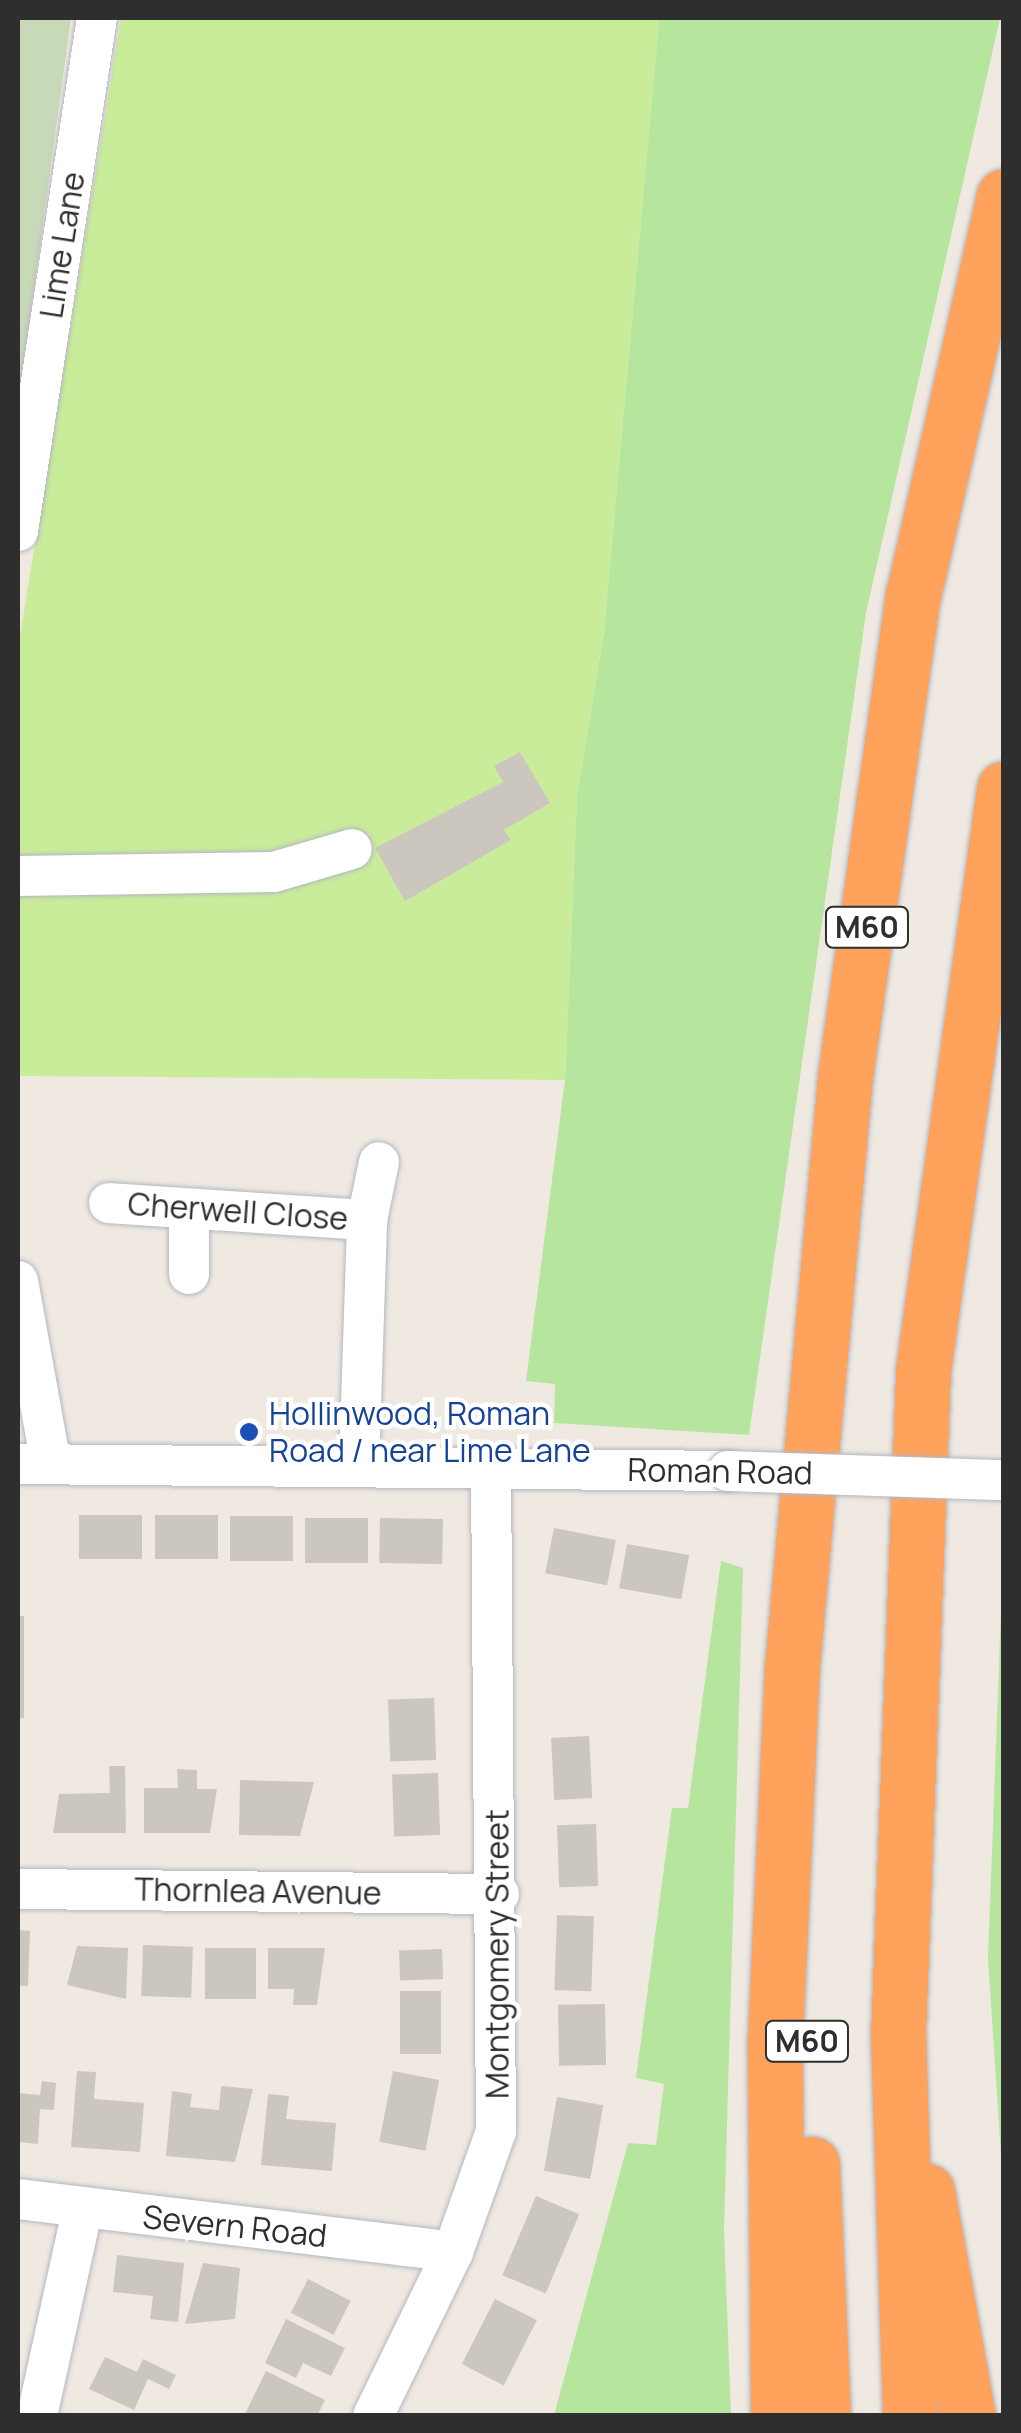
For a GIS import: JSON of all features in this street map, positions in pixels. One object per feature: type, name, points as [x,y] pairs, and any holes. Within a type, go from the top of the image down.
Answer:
[{"type":"highway","name":"M60","points":[[778,2416],[775,2039],[792,1667],[846,1077],[913,596],[1004,196]]},
{"type":"highway","points":[[910,2416],[898,2035],[922,1371],[1004,788]]},
{"type":"highway","name":"M60","points":[[792,1667],[822,2416]]},
{"type":"highway","points":[[898,2035],[968,2416]]},
{"type":"street","name":"Lime Lane","points":[[18,531],[97,18]]},
{"type":"street","points":[[18,876],[274,872],[352,848]]},
{"type":"street","name":"Cherwell Close","points":[[359,1465],[367,1220],[378,1162]]},
{"type":"street","name":"Cherwell Close","points":[[109,1202],[190,1211],[367,1220]]},
{"type":"street","points":[[189,1274],[190,1211]]},
{"type":"street","points":[[18,1280],[34,1461]]},
{"type":"street","name":"Roman Road","points":[[34,1461],[728,1471],[1004,1480]]},
{"type":"street","name":"Montgomery Street","points":[[373,2416],[453,2252],[496,2131],[500,1894],[491,1467]]},
{"type":"street","name":"Thornlea Avenue","points":[[18,1889],[500,1894]]},
{"type":"street","name":"Severn Road","points":[[18,2199],[82,2211],[453,2252]]},
{"type":"street","points":[[38,2416],[82,2211]]},
{"type":"green space","points":[[18,18],[71,18],[18,404]]},
{"type":"green space","points":[[121,18],[659,20],[604,631],[577,795],[565,1080],[18,1076],[18,648]]},
{"type":"green space","points":[[626,18],[1000,18],[866,613],[749,1435],[554,1423],[555,1384],[526,1381],[565,1080],[577,795],[604,631],[659,20]]},
{"type":"green space","points":[[1003,1558],[1003,2185],[988,1958]]},
{"type":"green space","points":[[721,1561],[743,1568],[724,2230],[731,2415],[554,2415],[628,2143],[656,2145],[664,2084],[636,2078],[672,1808],[688,1808]]},
{"type":"building","points":[[520,752],[550,803],[504,830],[511,840],[405,901],[375,848],[503,782],[494,766]]},
{"type":"building","points":[[79,1515],[142,1515],[142,1559],[79,1559]]},
{"type":"building","points":[[155,1515],[218,1515],[218,1559],[155,1559]]},
{"type":"building","points":[[230,1516],[293,1516],[293,1561],[230,1561]]},
{"type":"building","points":[[305,1518],[368,1518],[368,1563],[305,1563]]},
{"type":"building","points":[[380,1518],[443,1519],[442,1564],[379,1563]]},
{"type":"building","points":[[554,1528],[616,1540],[607,1585],[545,1573]]},
{"type":"building","points":[[627,1544],[689,1555],[681,1599],[619,1588]]},
{"type":"building","points":[[18,1616],[24,1616],[24,1718],[18,1718]]},
{"type":"building","points":[[434,1698],[436,1760],[390,1762],[388,1700]]},
{"type":"building","points":[[589,1736],[592,1798],[554,1800],[551,1738]]},
{"type":"building","points":[[109,1766],[125,1766],[126,1833],[53,1833],[59,1794],[110,1793]]},
{"type":"building","points":[[177,1769],[197,1770],[197,1789],[217,1789],[210,1833],[144,1833],[144,1788],[178,1788]]},
{"type":"building","points":[[438,1773],[440,1835],[394,1837],[392,1775]]},
{"type":"building","points":[[240,1780],[314,1782],[300,1836],[239,1835]]},
{"type":"building","points":[[596,1824],[598,1886],[559,1887],[557,1825]]},
{"type":"building","points":[[557,1915],[594,1916],[591,1991],[554,1990]]},
{"type":"building","points":[[18,1930],[30,1931],[28,1986],[18,1986]]},
{"type":"building","points":[[143,1945],[193,1947],[191,1998],[141,1996]]},
{"type":"building","points":[[77,1946],[128,1948],[126,1999],[67,1985]]},
{"type":"building","points":[[205,1948],[256,1948],[256,1999],[205,1999]]},
{"type":"building","points":[[268,1948],[325,1948],[317,2005],[293,2005],[294,1989],[268,1989]]},
{"type":"building","points":[[442,1949],[443,1979],[400,1980],[399,1951]]},
{"type":"building","points":[[400,1991],[441,1991],[441,2054],[400,2054]]},
{"type":"building","points":[[605,2004],[606,2065],[559,2066],[558,2005]]},
{"type":"building","points":[[77,2071],[96,2072],[94,2099],[144,2103],[140,2152],[71,2147]]},
{"type":"building","points":[[393,2071],[439,2080],[425,2151],[379,2142]]},
{"type":"building","points":[[42,2081],[56,2083],[54,2110],[40,2109],[38,2144],[18,2142],[18,2093],[40,2095]]},
{"type":"building","points":[[221,2086],[253,2089],[235,2162],[166,2156],[172,2091],[192,2094],[190,2107],[219,2110]]},
{"type":"building","points":[[268,2094],[289,2096],[286,2119],[336,2123],[332,2171],[261,2165]]},
{"type":"building","points":[[557,2097],[603,2105],[590,2179],[544,2171]]},
{"type":"building","points":[[536,2196],[579,2214],[546,2294],[502,2275]]},
{"type":"building","points":[[117,2255],[184,2263],[178,2322],[150,2319],[153,2296],[113,2292]]},
{"type":"building","points":[[203,2263],[240,2268],[235,2319],[185,2324]]},
{"type":"building","points":[[308,2279],[351,2301],[334,2335],[291,2313]]},
{"type":"building","points":[[495,2299],[537,2320],[504,2385],[462,2364]]},
{"type":"building","points":[[286,2319],[345,2348],[331,2376],[303,2363],[296,2378],[265,2363]]},
{"type":"building","points":[[105,2357],[137,2372],[143,2359],[176,2375],[169,2389],[148,2379],[134,2410],[89,2389]]},
{"type":"building","points":[[266,2371],[325,2400],[317,2416],[245,2414]]},
{"type":"place","name":"Hollinwood, Roman Road / near Lime Lane","points":[[249,1432]]}]
